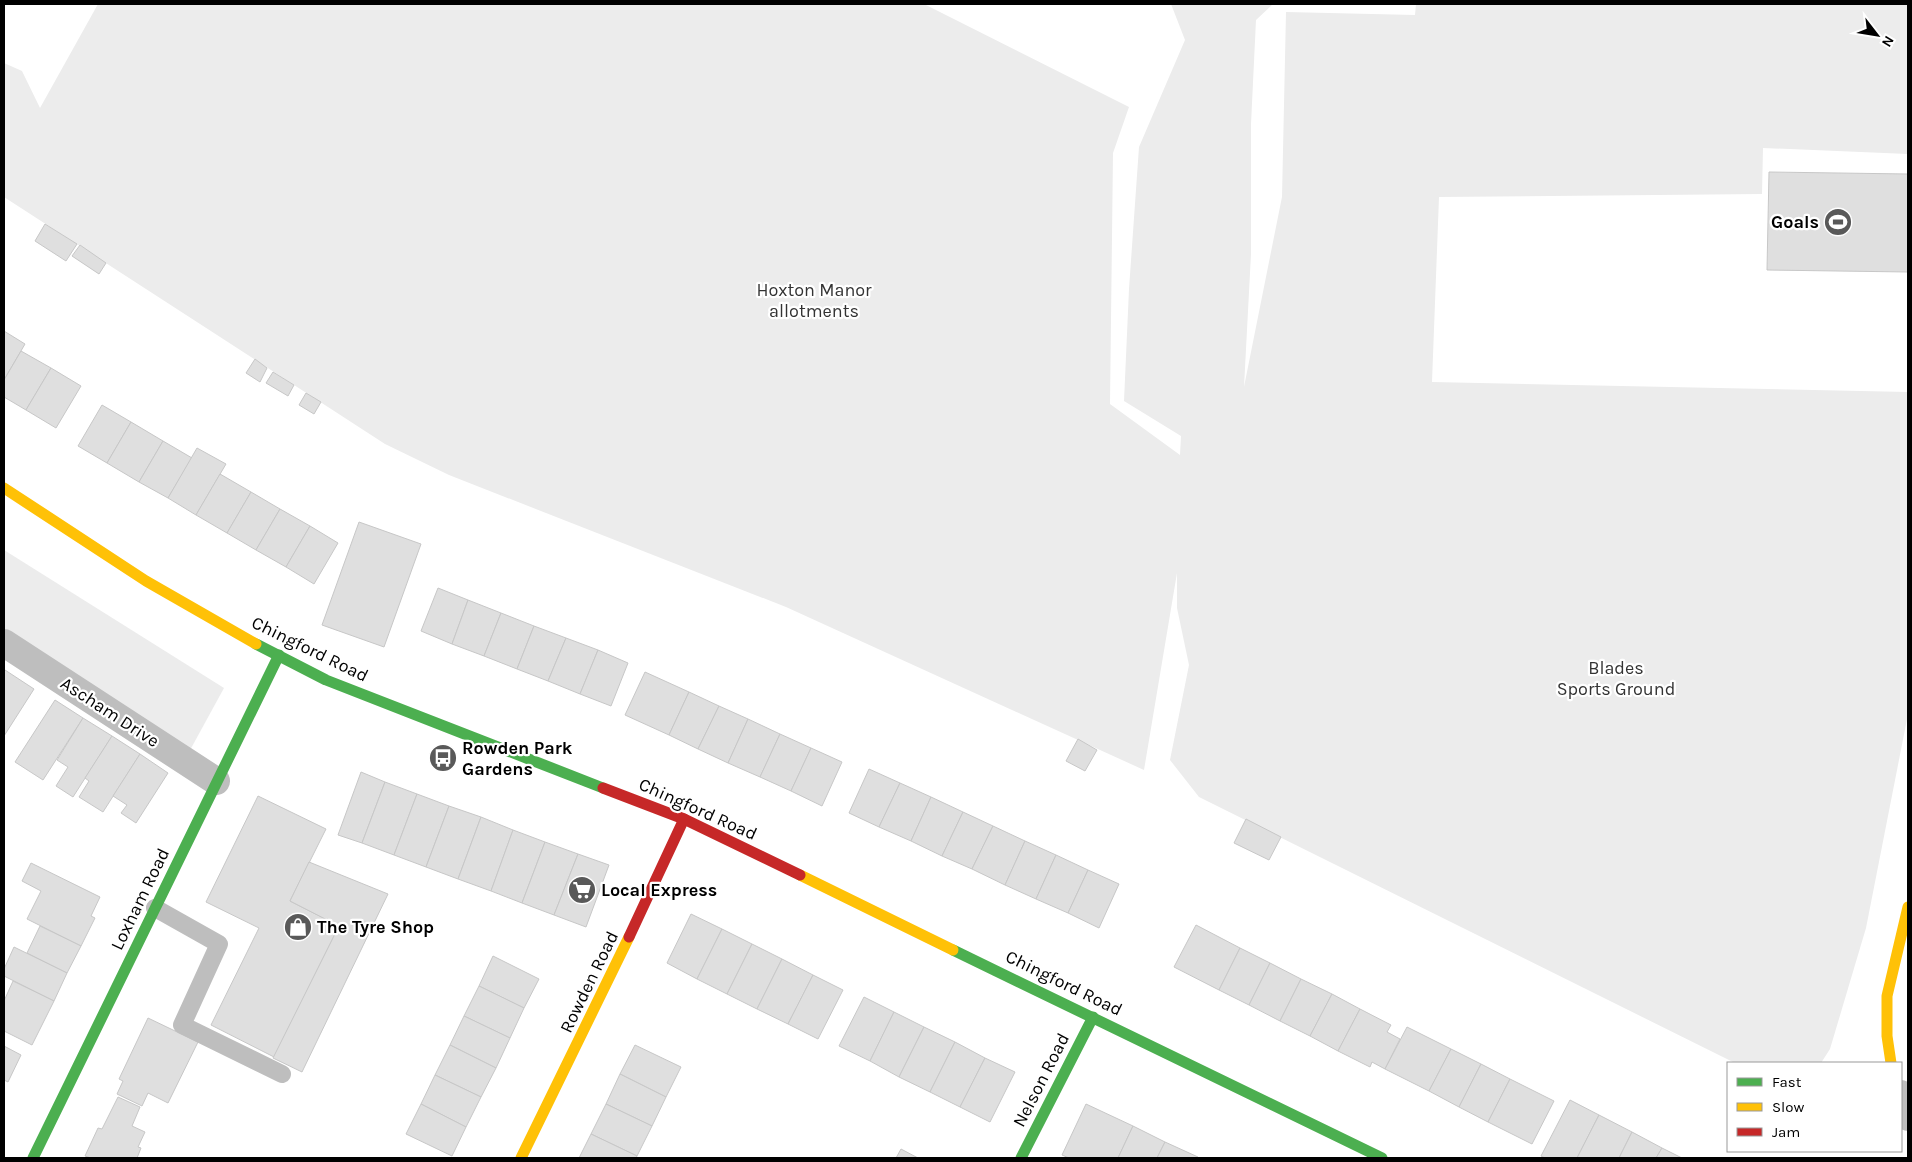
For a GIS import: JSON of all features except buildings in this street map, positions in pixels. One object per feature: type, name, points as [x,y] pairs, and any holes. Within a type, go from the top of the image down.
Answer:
[{"type":"main road","name":"Chingford Road","points":[[4,488],[146,581],[233,632],[326,680],[684,819],[1382,1158]]},
{"type":"main road","name":"Loxham Road","points":[[33,1158],[279,655]]},
{"type":"main road","name":"Rowden Road","points":[[521,1158],[602,996],[684,819]]},
{"type":"main road","points":[[1891,1062],[1887,1036],[1887,996],[1908,907]]},
{"type":"main road","name":"Nelson Road","points":[[1021,1158],[1093,1017]]},
{"type":"street","name":"Ascham Drive","points":[[4,643],[216,781]]},
{"type":"street","points":[[1902,1097],[1908,1117]]},
{"type":"lane","points":[[155,908],[219,944],[182,1025],[282,1074]]},
{"type":"green space","points":[[98,4],[924,4],[1129,107],[1113,153],[1110,404],[1180,455],[1181,436],[1124,401],[1129,289],[1139,147],[1185,40],[1171,4],[1273,4],[1256,20],[1251,124],[1251,254],[1244,387],[1282,197],[1286,12],[1415,15],[1416,4],[1908,4],[1908,154],[1763,148],[1762,194],[1439,197],[1432,382],[1908,392],[1908,714],[1866,928],[1830,1049],[1822,1062],[1733,1062],[1199,797],[1170,760],[1189,665],[1177,608],[1177,573],[1144,770],[786,607],[449,475],[385,444],[4,197],[4,63],[22,71],[40,108]]},
{"type":"green space","points":[[4,550],[224,688],[189,752],[4,633]]},
{"type":"traffic: fast","points":[[256,644],[326,680],[603,788]]},
{"type":"traffic: fast","points":[[33,1158],[279,655]]},
{"type":"traffic: fast","points":[[953,950],[1382,1158]]},
{"type":"traffic: fast","points":[[1021,1158],[1093,1017]]},
{"type":"traffic: slow","points":[[4,488],[146,581],[256,644]]},
{"type":"traffic: slow","points":[[800,875],[953,950]]},
{"type":"traffic: slow","points":[[1891,1062],[1887,1036],[1887,996],[1908,907]]},
{"type":"traffic: slow","points":[[521,1158],[629,937]]},
{"type":"traffic: jam","points":[[603,788],[684,819],[800,875]]},
{"type":"traffic: jam","points":[[629,937],[684,819]]},
{"type":"place","name":"Goals","points":[[1838,222]]},
{"type":"place","name":"Rowden Park Gardens","points":[[443,758]]},
{"type":"place","name":"Local Express","points":[[582,890]]},
{"type":"place","name":"The Tyre Shop","points":[[298,927]]},
{"type":"park label","name":"Hoxton Manor allotments","points":[[814,300]]},
{"type":"park label","name":"Blades Sports Ground","points":[[1616,678]]}]
